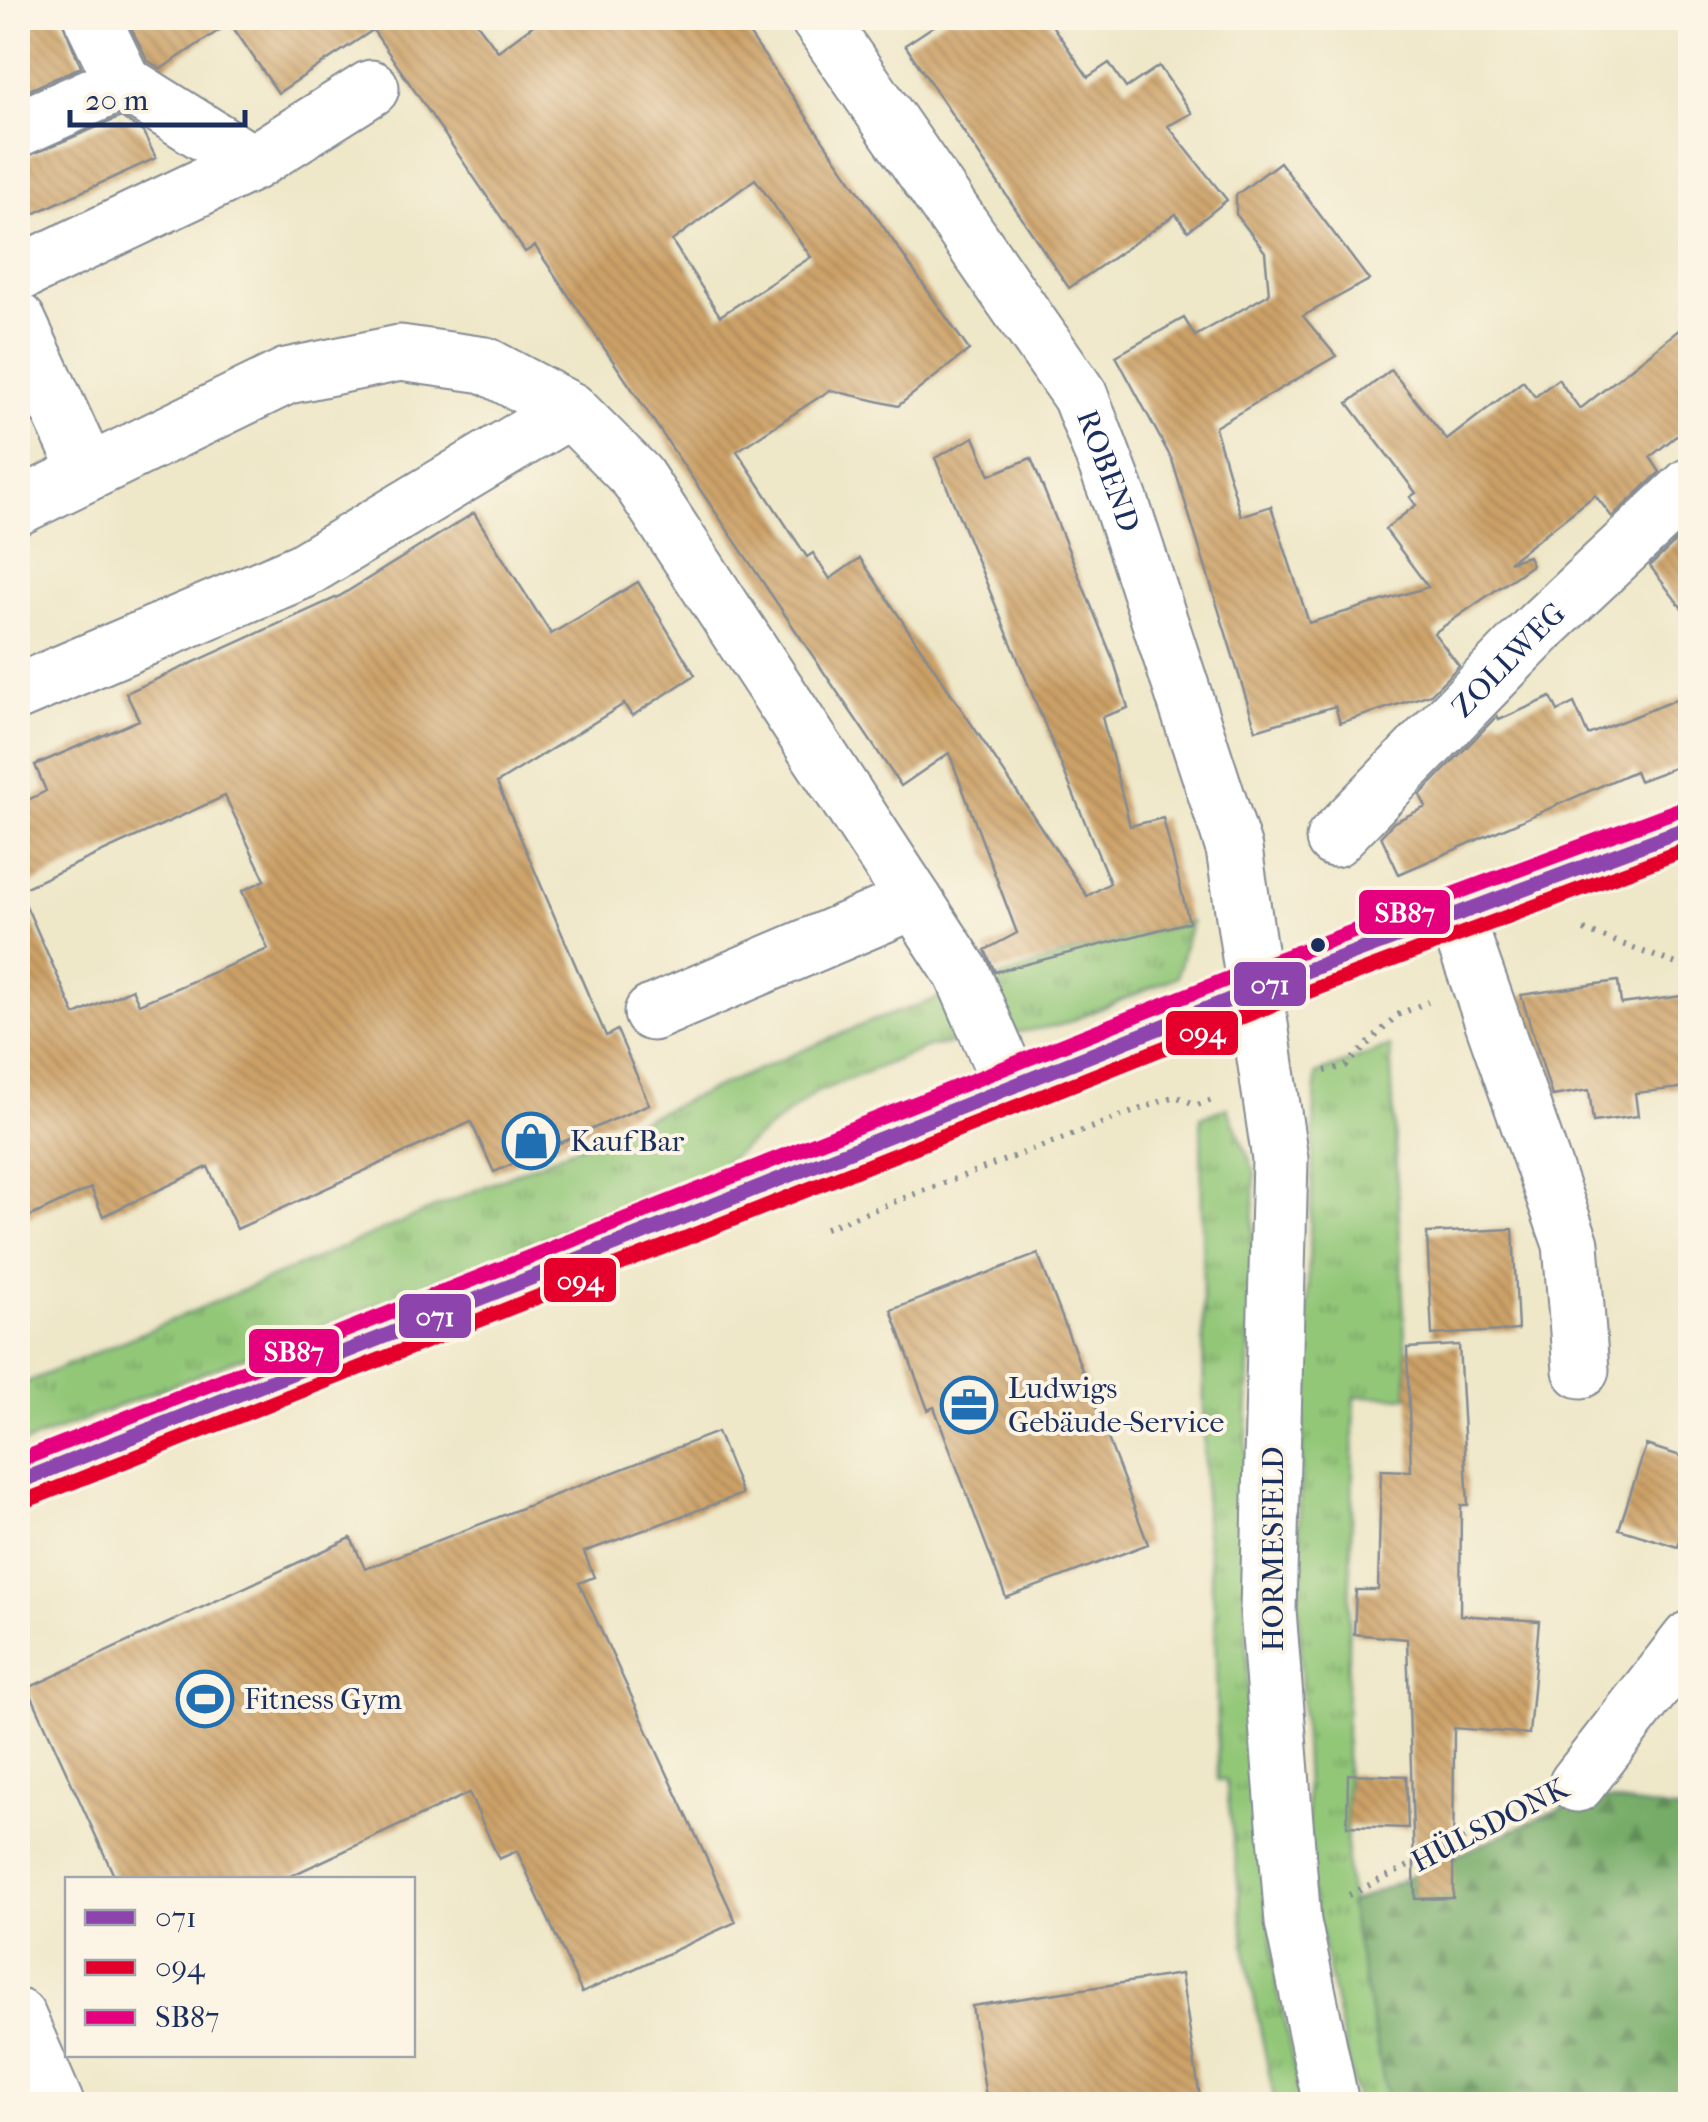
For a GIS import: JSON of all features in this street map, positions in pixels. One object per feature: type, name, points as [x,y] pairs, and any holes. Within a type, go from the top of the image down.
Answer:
[{"type":"main road","points":[[18,1482],[1252,990],[1456,917],[1690,826]]},
{"type":"street","points":[[92,18],[123,82],[252,163]]},
{"type":"street","name":"ROBEND","points":[[818,18],[1080,396],[1121,502],[1234,848],[1252,990]]},
{"type":"street","points":[[18,129],[123,82]]},
{"type":"street","points":[[18,274],[252,163],[371,88]]},
{"type":"street","points":[[18,321],[88,472]]},
{"type":"street","points":[[18,507],[287,376],[400,352],[485,365],[570,410],[637,477],[962,973],[1011,1086]]},
{"type":"street","points":[[18,692],[302,571],[570,410]]},
{"type":"street","name":"ZOLLWEG","points":[[1334,839],[1542,626],[1690,486]]},
{"type":"street","points":[[652,1012],[915,901]]},
{"type":"street","points":[[1456,917],[1572,1244],[1581,1370]]},
{"type":"street","name":"HORMESFELD","points":[[1252,990],[1280,1160],[1268,1611],[1294,1922],[1331,2104]]},
{"type":"street","name":"HÜLSDONK","points":[[1577,1784],[1690,1639]]},
{"type":"street","points":[[18,2017],[56,2104]]},
{"type":"path","points":[[1572,926],[1690,969]]},
{"type":"path","points":[[816,1232],[1175,1096],[1197,1104],[1346,1066],[1396,1015],[1478,982]]},
{"type":"path","name":"HÜLSDONK","points":[[1294,1922],[1577,1784]]},
{"type":"green space","points":[[1191,922],[1177,977],[1061,1025],[928,1047],[815,1093],[713,1171],[18,1446],[18,1386],[869,1022],[1081,950]]},
{"type":"green space","points":[[1390,1046],[1408,1397],[1355,1396],[1346,1727],[1347,1875],[1388,2104],[1357,2104],[1310,1885],[1297,1576],[1316,1074]]},
{"type":"green space","points":[[1227,1107],[1255,1172],[1245,1496],[1248,1716],[1277,1986],[1302,2104],[1275,2104],[1247,1961],[1226,1780],[1218,1780],[1215,1614],[1205,1524],[1201,1117]]},
{"type":"green space","points":[[1586,1797],[1690,1812],[1690,2104],[1388,2104],[1349,1904]]},
{"type":"building","points":[[39,18],[61,18],[81,67],[18,95],[18,27]]},
{"type":"building","points":[[126,18],[473,18],[498,51],[543,18],[738,18],[969,350],[898,406],[830,390],[737,451],[807,557],[813,553],[830,579],[860,558],[1087,896],[1110,883],[935,458],[974,437],[990,475],[1031,458],[1114,662],[1128,708],[1102,717],[1130,826],[1163,818],[1189,922],[995,972],[985,950],[1017,933],[949,753],[901,786],[535,246],[525,252],[373,30],[278,93],[230,23],[161,69],[147,60]],"holes":[[[755,179],[811,257],[720,316],[672,241]]]},
{"type":"building","points":[[946,18],[1047,18],[1088,77],[1109,63],[1126,88],[1159,66],[1192,113],[1168,126],[1227,200],[1188,231],[1176,214],[1069,288],[905,45]]},
{"type":"building","points":[[121,117],[143,132],[156,158],[18,221],[18,160]]},
{"type":"building","points":[[1280,162],[1369,280],[1303,316],[1336,356],[1215,427],[1241,516],[1271,506],[1309,623],[1428,587],[1385,529],[1416,505],[1410,497],[1416,493],[1348,403],[1391,370],[1447,440],[1523,381],[1535,397],[1558,379],[1580,409],[1690,321],[1690,425],[1650,457],[1660,472],[1612,517],[1595,495],[1509,562],[1528,556],[1532,565],[1434,633],[1459,666],[1431,694],[1340,723],[1335,706],[1256,730],[1172,460],[1116,356],[1184,318],[1195,336],[1269,294],[1265,252],[1236,214],[1236,195]]},
{"type":"building","points":[[474,513],[551,634],[638,582],[695,675],[632,716],[624,704],[497,783],[606,1036],[617,1030],[649,1104],[494,1172],[471,1122],[237,1229],[208,1167],[103,1216],[91,1188],[18,1222],[18,805],[46,791],[35,765],[139,720],[126,693],[340,596]],"holes":[[[225,796],[265,880],[242,891],[268,949],[139,1004],[132,989],[75,1015],[19,890]]]},
{"type":"building","points":[[1690,528],[1690,619],[1650,566]]},
{"type":"building","points":[[1690,694],[1690,762],[1639,781],[1635,771],[1399,874],[1381,836],[1394,822],[1426,807],[1420,795],[1497,716],[1499,720],[1551,697],[1558,711],[1574,703],[1588,735]]},
{"type":"building","points":[[1618,981],[1621,1004],[1690,995],[1690,1087],[1635,1093],[1638,1116],[1593,1122],[1589,1090],[1552,1096],[1521,995]]},
{"type":"building","points":[[1513,1229],[1518,1330],[1432,1335],[1427,1233]]},
{"type":"building","points":[[1038,1254],[1148,1544],[1006,1598],[934,1407],[928,1410],[891,1310]]},
{"type":"building","points":[[1459,1345],[1468,1505],[1461,1505],[1460,1615],[1539,1621],[1529,1734],[1454,1728],[1453,1898],[1415,1899],[1407,1639],[1354,1634],[1356,1590],[1378,1590],[1381,1470],[1411,1471],[1407,1348]]},
{"type":"building","points":[[717,1432],[742,1494],[584,1552],[594,1577],[579,1583],[736,1922],[582,1993],[517,1851],[499,1859],[469,1793],[288,1877],[115,1877],[28,1688],[351,1538],[365,1569]]},
{"type":"building","points":[[1646,1445],[1690,1459],[1690,1508],[1678,1547],[1619,1529]]},
{"type":"building","points":[[1348,1774],[1406,1776],[1408,1828],[1347,1826]]},
{"type":"building","points":[[1181,1974],[1201,2104],[987,2104],[972,2006]]},
{"type":"transit line","name":"SB87","points":[[18,1461],[1245,972],[1683,808]]},
{"type":"transit line","name":"071","points":[[18,1482],[1252,991],[1690,827]]},
{"type":"transit line","name":"094","points":[[25,1501],[1259,1010],[1690,848]]},
{"type":"place","name":"KaufBar","points":[[531,1141]]},
{"type":"place","name":"Ludwigs Gebäude-Service","points":[[969,1405]]},
{"type":"place","name":"Fitness Gym","points":[[205,1699]]}]
